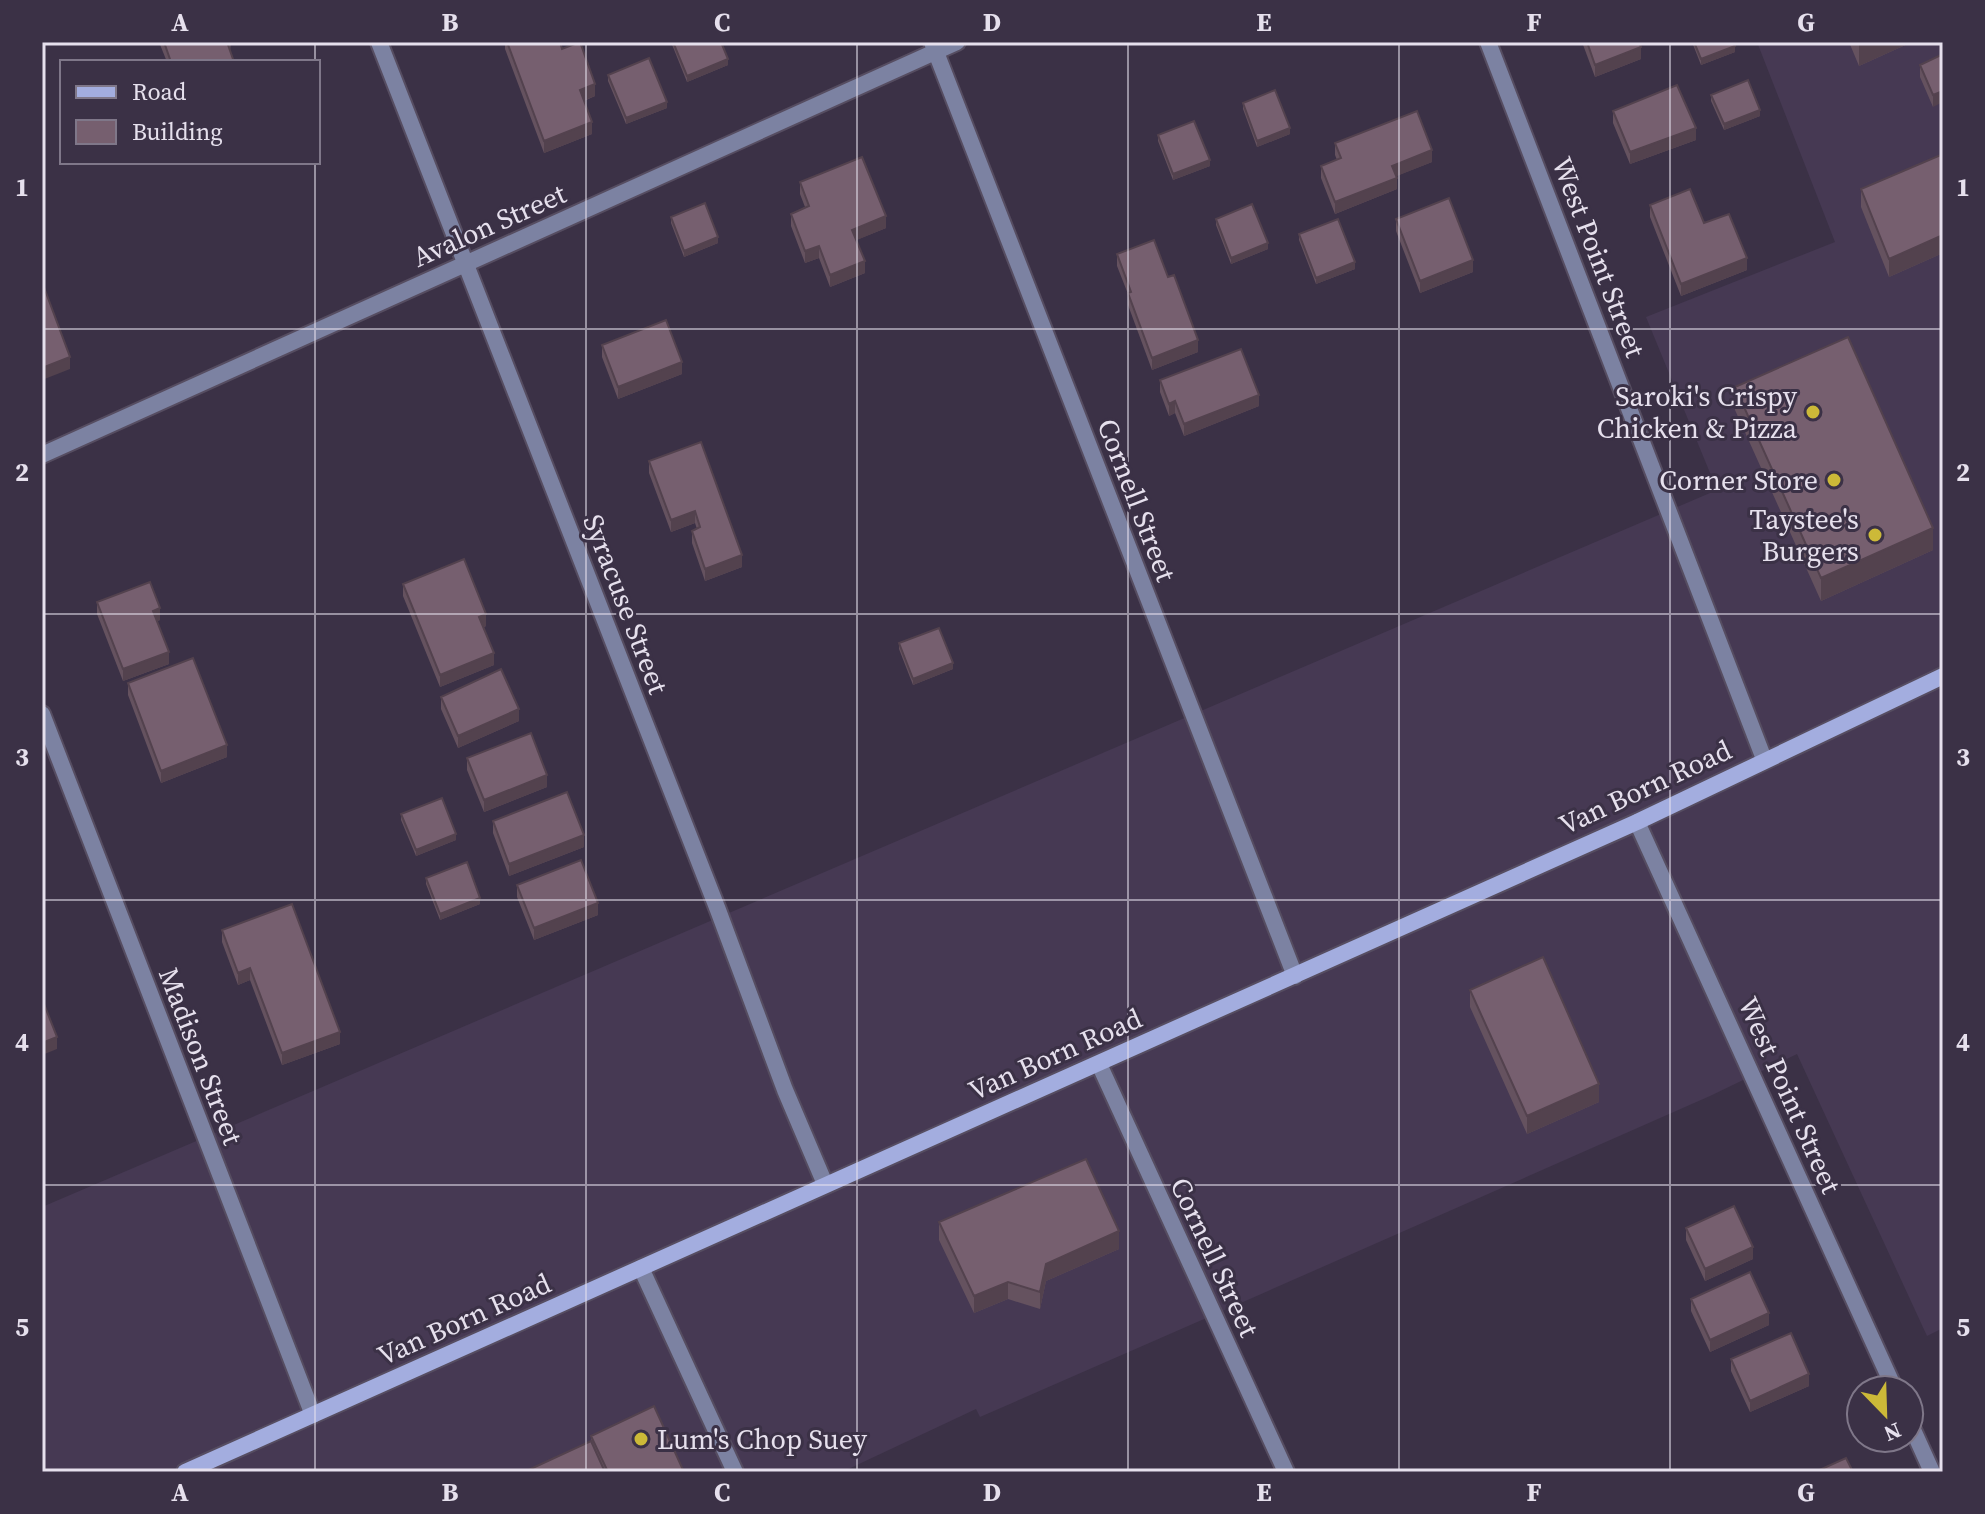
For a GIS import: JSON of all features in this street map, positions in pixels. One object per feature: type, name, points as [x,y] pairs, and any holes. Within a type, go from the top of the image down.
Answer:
[{"type":"main road","name":"Van Born Road","points":[[185,1472],[1637,822],[1943,676]]},
{"type":"street","name":"Syracuse Street","points":[[379,42],[718,910],[785,1090],[825,1184]]},
{"type":"street","name":"Avalon Street","points":[[42,455],[934,47],[957,42]]},
{"type":"street","name":"West Point Street","points":[[1488,42],[1764,759]]},
{"type":"street","name":"Cornell Street","points":[[934,47],[1295,976]]},
{"type":"street","name":"Madison Street","points":[[42,714],[313,1415]]},
{"type":"street","name":"West Point Street","points":[[1637,822],[1888,1374]]},
{"type":"street","name":"Cornell Street","points":[[1099,1064],[1286,1472]]},
{"type":"street","points":[[641,1268],[735,1472]]},
{"type":"shaded area","points":[[1757,42],[1943,42],[1943,1328],[1927,1336],[1797,1054],[1710,1096],[1243,1302],[980,1417],[976,1409],[842,1472],[42,1472],[42,1207],[1717,490],[1646,317],[1835,242]]},
{"type":"building","points":[[164,42],[227,42],[233,60],[170,60]]},
{"type":"building","points":[[507,42],[560,42],[562,49],[580,42],[595,84],[580,90],[592,122],[544,141]]},
{"type":"building","points":[[673,42],[721,42],[728,59],[687,76]]},
{"type":"building","points":[[1587,42],[1639,42],[1641,47],[1595,65]]},
{"type":"building","points":[[1694,42],[1733,42],[1735,46],[1701,59]]},
{"type":"building","points":[[1943,54],[1943,91],[1933,95],[1920,65]]},
{"type":"building","points":[[649,58],[667,102],[626,118],[608,75]]},
{"type":"building","points":[[1748,80],[1760,110],[1724,124],[1711,95]]},
{"type":"building","points":[[1677,85],[1696,128],[1630,152],[1613,111]]},
{"type":"building","points":[[1275,90],[1290,128],[1257,141],[1243,103]]},
{"type":"building","points":[[1417,111],[1432,150],[1392,166],[1397,178],[1335,202],[1321,166],[1341,158],[1335,143]]},
{"type":"building","points":[[1194,121],[1210,160],[1173,174],[1158,135]]},
{"type":"building","points":[[1943,154],[1943,235],[1889,259],[1861,189]]},
{"type":"building","points":[[862,157],[886,216],[852,230],[865,261],[830,275],[819,246],[805,251],[791,214],[809,206],[800,182]]},
{"type":"building","points":[[1690,189],[1704,223],[1729,214],[1747,258],[1681,284],[1650,205]]},
{"type":"building","points":[[1449,198],[1473,260],[1420,281],[1396,219]]},
{"type":"building","points":[[705,203],[718,237],[684,251],[671,217]]},
{"type":"building","points":[[1252,204],[1268,243],[1231,258],[1216,219]]},
{"type":"building","points":[[1338,219],[1355,262],[1316,278],[1299,234]]},
{"type":"building","points":[[1154,240],[1168,277],[1174,275],[1198,340],[1152,358],[1117,254]]},
{"type":"building","points":[[42,282],[70,357],[42,368]]},
{"type":"building","points":[[666,320],[682,362],[618,387],[602,345]]},
{"type":"building","name":"Corner Store","points":[[1848,337],[1933,528],[1821,578],[1735,387]]},
{"type":"building","points":[[1241,349],[1259,395],[1184,424],[1175,401],[1169,404],[1160,380]]},
{"type":"building","points":[[701,442],[742,555],[705,569],[692,531],[700,527],[695,511],[671,520],[649,461]]},
{"type":"building","points":[[464,559],[486,614],[479,617],[494,653],[440,675],[403,584]]},
{"type":"building","points":[[150,582],[160,608],[153,611],[169,652],[123,669],[97,602]]},
{"type":"building","points":[[939,628],[953,663],[913,679],[899,643]]},
{"type":"building","points":[[193,658],[227,745],[161,771],[128,683]]},
{"type":"building","points":[[501,669],[519,709],[458,736],[441,697]]},
{"type":"building","points":[[531,733],[547,775],[484,800],[467,758]]},
{"type":"building","points":[[567,792],[584,835],[509,864],[493,821]]},
{"type":"building","points":[[442,798],[456,834],[416,850],[401,814]]},
{"type":"building","points":[[581,860],[598,903],[534,928],[517,885]]},
{"type":"building","points":[[467,862],[480,898],[440,914],[426,878]]},
{"type":"building","points":[[292,904],[340,1032],[282,1053],[250,968],[238,973],[222,930]]},
{"type":"building","points":[[1543,957],[1599,1084],[1527,1116],[1470,990]]},
{"type":"building","points":[[42,999],[57,1037],[42,1043]]},
{"type":"building","points":[[1086,1159],[1119,1231],[1046,1264],[1040,1292],[1008,1282],[974,1296],[939,1222]]},
{"type":"building","points":[[1734,1206],[1753,1247],[1705,1269],[1686,1228]]},
{"type":"building","points":[[1750,1272],[1769,1313],[1710,1340],[1691,1299]]},
{"type":"building","points":[[1791,1333],[1809,1374],[1750,1401],[1731,1359]]},
{"type":"building","name":"Lum's Chop Suey","points":[[654,1406],[684,1472],[608,1472],[591,1436]]},
{"type":"building","points":[[591,1441],[605,1472],[524,1472]]},
{"type":"building","points":[[1846,1458],[1853,1472],[1815,1472]]},
{"type":"place","name":"Saroki's Crispy Chicken & Pizza","points":[[1813,412]]},
{"type":"place","name":"Corner Store","points":[[1834,480]]},
{"type":"place","name":"Taystee's Burgers","points":[[1875,535]]},
{"type":"place","name":"Lum's Chop Suey","points":[[641,1439]]}]
